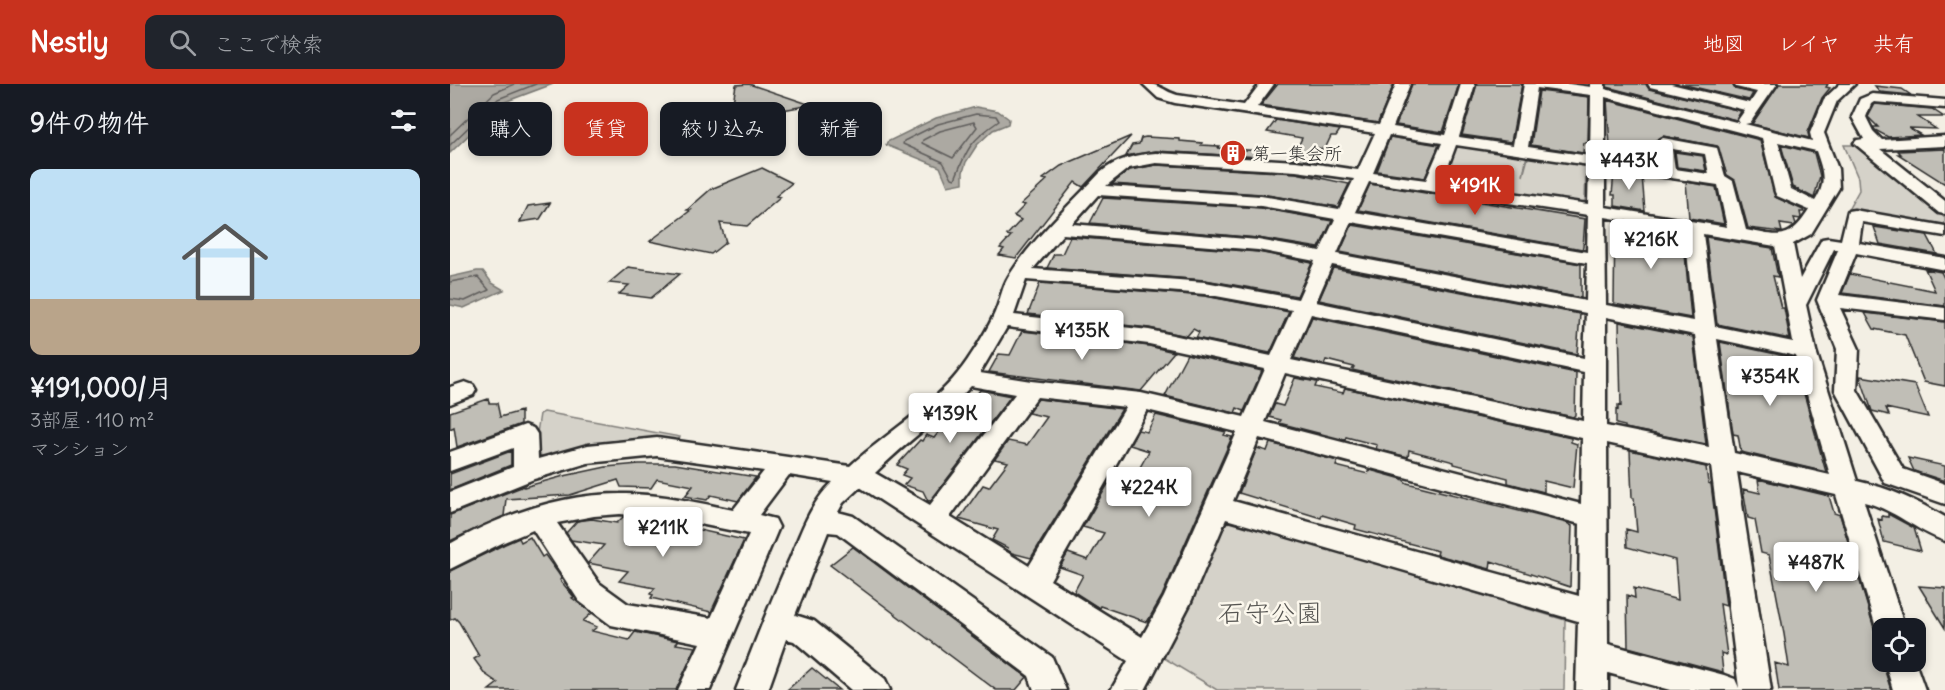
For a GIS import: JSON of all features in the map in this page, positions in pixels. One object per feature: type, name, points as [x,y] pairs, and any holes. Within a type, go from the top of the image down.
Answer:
[{"type":"street","points":[[1150,84],[1163,95],[1175,99],[1725,181],[1738,234]]},
{"type":"street","points":[[1248,110],[1268,84]]},
{"type":"street","points":[[1127,690],[1175,604],[1278,364],[1403,84]]},
{"type":"street","points":[[1432,186],[1451,140],[1468,84]]},
{"type":"street","points":[[1520,150],[1531,84]]},
{"type":"street","points":[[1538,84],[1599,94],[1821,148]]},
{"type":"street","points":[[1655,84],[1754,108]]},
{"type":"street","points":[[1741,84],[1767,87],[1741,128]]},
{"type":"street","points":[[752,690],[776,623],[819,520],[834,496],[886,447],[942,403],[966,378],[1006,312],[1013,286],[1020,274],[1038,250],[1096,190],[1106,176],[1119,166],[1138,159],[1156,158],[1296,166],[1598,211],[1783,242],[1805,230],[1831,188],[1830,169],[1817,133],[1831,99],[1840,85]]},
{"type":"street","points":[[1592,690],[1592,517],[1598,310],[1596,260],[1599,94]]},
{"type":"street","points":[[1944,105],[1869,98],[1863,105],[1859,117],[1870,144],[1945,208]]},
{"type":"street","points":[[1769,135],[1783,192],[1817,208]]},
{"type":"street","points":[[1870,144],[1945,141]]},
{"type":"street","points":[[1668,172],[1663,144],[1712,150],[1718,180]]},
{"type":"street","points":[[1870,144],[1924,182],[1943,187]]},
{"type":"street","points":[[1921,189],[1943,187]]},
{"type":"street","points":[[1096,190],[1261,201],[1596,260]]},
{"type":"street","points":[[1945,231],[1854,215],[1849,248],[1827,300],[1848,349],[1846,390],[1894,476],[1945,494]]},
{"type":"street","points":[[1693,227],[1722,459],[1755,690]]},
{"type":"street","points":[[1059,228],[1258,245],[1805,351]]},
{"type":"street","points":[[1783,242],[1805,351],[1887,618]]},
{"type":"street","points":[[1795,307],[1828,243],[1945,264]]},
{"type":"street","points":[[1020,274],[1204,288],[1304,306],[1595,367]]},
{"type":"street","points":[[1827,300],[1944,316]]},
{"type":"street","points":[[1001,320],[1149,337],[1722,459],[1877,495],[1895,502],[1945,530]]},
{"type":"street","points":[[966,378],[1031,389],[1140,401],[1251,427],[1592,517]]},
{"type":"street","points":[[450,386],[465,390],[450,396]]},
{"type":"street","points":[[933,520],[1031,389]]},
{"type":"street","points":[[1033,584],[1140,401]]},
{"type":"street","points":[[450,462],[525,434],[526,472]]},
{"type":"street","points":[[450,502],[526,472],[588,454],[657,447],[854,476],[868,480],[933,520],[1146,656]]},
{"type":"street","points":[[739,522],[784,464]]},
{"type":"street","points":[[450,558],[513,526],[576,508],[603,504],[644,505],[766,526],[694,690]]},
{"type":"street","points":[[1218,507],[1591,612]]},
{"type":"street","points":[[540,518],[588,592],[621,616],[719,633]]},
{"type":"street","points":[[819,520],[844,523],[1041,667],[1050,690]]},
{"type":"street","points":[[776,623],[803,630],[874,690]]},
{"type":"street","points":[[1592,654],[1724,690]]},
{"type":"street","points":[[1903,672],[1909,690]]},
{"type":"green space","points":[[1456,145],[1527,154],[1523,176],[1529,154],[1580,162],[1586,166],[1585,201],[1580,203],[1448,182],[1442,178]]},
{"type":"green space","points":[[1844,145],[1856,145],[1945,218],[1945,226],[1848,210],[1859,190],[1858,178]]},
{"type":"green space","points":[[544,412],[680,437],[678,441],[648,441],[551,457],[538,455],[537,433],[540,414]]},
{"type":"green space","name":"石守公園","points":[[1235,521],[1565,620],[1564,690],[1217,690],[1164,658],[1222,524]]},
{"type":"water","points":[[450,84],[553,84],[505,102],[468,102],[468,136],[450,153]]},
{"type":"water","points":[[976,107],[998,111],[1009,119],[1008,124],[993,130],[977,145],[966,162],[963,183],[948,186],[940,167],[886,145],[887,142],[936,118]]},
{"type":"water","points":[[483,271],[492,283],[504,290],[464,308],[450,305],[450,277]]},
{"type":"building","points":[[749,84],[802,102],[798,102],[798,107],[786,109],[786,102],[733,102],[736,85]]},
{"type":"building","points":[[1278,84],[1394,84],[1378,123],[1261,105]]},
{"type":"building","points":[[1412,84],[1459,84],[1443,132],[1396,125]]},
{"type":"building","points":[[1477,84],[1522,84],[1511,142],[1462,135]]},
{"type":"building","points":[[1607,84],[1646,84],[1649,89],[1741,111],[1736,120],[1607,87]]},
{"type":"building","points":[[1681,84],[1732,84],[1735,89],[1753,93],[1749,100]]},
{"type":"building","points":[[1779,84],[1828,84],[1826,87],[1830,88],[1822,98],[1808,132],[1809,138],[1752,124]]},
{"type":"building","points":[[1875,86],[1902,89],[1911,95],[1880,92]]},
{"type":"building","points":[[1539,91],[1589,97],[1588,143],[1584,143],[1583,153],[1531,145]]},
{"type":"building","points":[[1607,100],[1760,140],[1775,197],[1803,210],[1804,212],[1800,212],[1800,219],[1794,218],[1796,224],[1794,226],[1780,224],[1782,232],[1748,228],[1735,180],[1727,175],[1717,146],[1663,136],[1653,142],[1656,163],[1615,157],[1616,149],[1610,146]]},
{"type":"building","points":[[1875,104],[1932,109],[1944,117],[1918,117],[1936,129],[1909,128],[1921,135],[1888,137],[1875,130],[1873,127],[1878,127],[1868,117]]},
{"type":"building","points":[[1276,120],[1340,130],[1336,136],[1331,136],[1325,149],[1317,148],[1310,161],[1292,159],[1302,138],[1267,132]]},
{"type":"building","points":[[1131,136],[1083,187],[1075,182],[1016,258],[999,255],[1004,249],[1000,248],[1011,236],[1007,235],[1021,220],[1014,216],[1025,205],[1021,204],[1047,180],[1043,179],[1061,166]]},
{"type":"building","points":[[1390,137],[1439,145],[1425,178],[1377,171]]},
{"type":"building","points":[[1141,138],[1180,139],[1180,141],[1202,143],[1201,145],[1219,146],[1218,148],[1261,151],[1257,157],[1156,151],[1126,156],[1132,145],[1139,144]]},
{"type":"building","points":[[1781,145],[1814,153],[1820,176],[1814,198],[1793,187]]},
{"type":"building","points":[[1945,149],[1945,184],[1898,154],[1901,154],[1898,151]]},
{"type":"building","points":[[1675,152],[1703,156],[1706,171],[1677,167]]},
{"type":"building","points":[[1156,165],[1296,173],[1349,184],[1338,207],[1261,194],[1112,184],[1130,170]]},
{"type":"building","points":[[762,168],[792,183],[776,196],[781,197],[747,226],[720,223],[726,242],[711,254],[650,241],[691,210],[687,210],[711,189]]},
{"type":"building","points":[[1614,172],[1642,176],[1645,211],[1615,206],[1615,195],[1612,195]]},
{"type":"building","points":[[1686,182],[1716,187],[1724,224],[1689,218]]},
{"type":"building","points":[[1370,184],[1585,219],[1583,247],[1582,249],[1358,210]]},
{"type":"building","points":[[1103,198],[1261,208],[1332,221],[1319,248],[1258,238],[1090,223]]},
{"type":"building","points":[[550,203],[540,219],[520,222],[528,206]]},
{"type":"building","points":[[1615,221],[1683,233],[1691,318],[1614,304]]},
{"type":"building","points":[[1352,225],[1581,264],[1581,298],[1340,252]]},
{"type":"building","points":[[1874,227],[1927,235],[1937,254],[1880,244]]},
{"type":"building","points":[[1070,237],[1258,252],[1312,263],[1297,296],[1205,280],[1047,268],[1054,254],[1062,254]]},
{"type":"building","points":[[1706,237],[1772,248],[1778,277],[1773,276],[1781,308],[1784,308],[1790,339],[1717,324]]},
{"type":"building","points":[[628,267],[680,274],[651,298],[619,294],[629,285],[609,283]]},
{"type":"building","points":[[1333,268],[1580,314],[1577,354],[1319,300]]},
{"type":"building","points":[[1925,269],[1941,272],[1945,280],[1945,306],[1842,293],[1850,274],[1935,291]]},
{"type":"building","points":[[1040,283],[1205,296],[1289,312],[1270,353],[1196,338],[1199,332],[1193,329],[1187,336],[1149,328],[1028,314]]},
{"type":"building","points":[[1865,313],[1945,322],[1945,386],[1924,382],[1905,335],[1874,329]]},
{"type":"building","points":[[1312,317],[1576,373],[1575,415],[1573,417],[1352,370],[1354,367],[1326,360],[1324,365],[1294,358]]},
{"type":"building","points":[[1619,322],[1693,337],[1706,444],[1625,428],[1625,426],[1616,424],[1616,409],[1618,410],[1618,405],[1621,406]]},
{"type":"building","points":[[1022,331],[1149,346],[1174,352],[1141,391],[989,372],[999,354],[1010,355]]},
{"type":"building","points":[[1720,342],[1794,358],[1826,472],[1741,452],[1738,435],[1733,434]]},
{"type":"building","points":[[1187,354],[1262,371],[1244,411],[1237,408],[1235,413],[1165,396]]},
{"type":"building","points":[[1860,376],[1915,385],[1928,417],[1886,408],[1889,415],[1872,411]]},
{"type":"building","points":[[1295,378],[1317,382],[1315,387],[1343,393],[1345,388],[1571,438],[1571,442],[1577,444],[1573,488],[1544,481],[1544,492],[1508,483],[1508,478],[1409,450],[1408,457],[1376,449],[1377,445],[1346,437],[1345,440],[1279,423],[1281,420],[1269,417],[1275,404],[1283,406]]},
{"type":"building","points":[[980,390],[1011,396],[928,501],[923,491],[904,485],[910,478],[902,475],[907,469],[897,465],[926,435],[934,438],[959,407],[965,409]]},
{"type":"building","points":[[488,399],[489,403],[497,403],[500,417],[521,411],[521,424],[457,447],[454,427],[450,429],[450,412]]},
{"type":"building","points":[[1038,399],[1122,409],[1031,558],[1012,553],[1007,550],[1008,548],[992,540],[998,530],[959,519],[983,485],[989,487],[1008,462],[995,459],[1008,441],[1027,445],[1047,417],[1028,413]]},
{"type":"building","points":[[1156,415],[1226,432],[1224,435],[1232,437],[1162,596],[1147,622],[1100,606],[1099,608],[1074,592],[1083,575],[1060,567],[1068,553],[1088,560],[1104,533],[1083,527],[1108,484],[1128,489],[1149,451],[1130,445],[1138,430],[1147,432]]},
{"type":"building","points":[[1270,443],[1338,461],[1336,466],[1368,474],[1370,470],[1402,479],[1407,483],[1567,523],[1572,526],[1570,587],[1491,561],[1490,569],[1437,555],[1438,551],[1355,529],[1356,525],[1322,515],[1321,518],[1239,493],[1257,448],[1267,451]]},
{"type":"building","points":[[1630,450],[1706,467],[1708,483],[1711,484],[1726,606],[1720,604],[1727,655],[1721,653],[1723,672],[1628,647],[1627,595],[1635,598],[1634,588],[1678,600],[1675,560],[1627,547],[1626,529],[1637,532],[1634,498],[1632,498]]},
{"type":"building","points":[[511,451],[511,465],[450,490],[450,474]]},
{"type":"building","points":[[1908,458],[1945,466],[1945,481],[1914,471]]},
{"type":"building","points":[[675,464],[756,477],[738,501],[711,495],[707,500],[685,496],[693,486],[657,479],[651,488],[621,487],[618,480],[570,495],[506,499],[504,516],[450,541],[450,515],[524,486],[606,467]]},
{"type":"building","points":[[1758,479],[1829,496],[1834,513],[1840,515],[1872,621],[1872,672],[1885,672],[1891,690],[1779,690],[1775,663],[1789,667],[1784,634],[1769,555],[1761,553],[1755,520],[1748,518],[1743,489],[1760,493]]},
{"type":"building","points":[[1888,514],[1914,528],[1921,551],[1884,542],[1878,519],[1882,520],[1882,516],[1888,517]]},
{"type":"building","points":[[623,517],[664,522],[744,540],[711,612],[651,598],[653,595],[650,594],[655,588],[619,581],[628,571],[588,563],[604,545],[571,540],[566,533],[577,521],[592,519],[617,523]]},
{"type":"building","points":[[530,537],[542,557],[545,555],[558,573],[562,579],[560,580],[574,597],[572,598],[592,613],[583,621],[597,627],[592,631],[629,640],[635,632],[678,641],[676,644],[696,647],[676,690],[489,690],[498,683],[485,674],[474,659],[479,656],[459,622],[455,618],[450,620],[450,571],[519,538],[521,542]]},
{"type":"building","points":[[853,547],[1027,677],[1016,690],[996,690],[830,565]]},
{"type":"building","points":[[1919,586],[1945,588],[1945,628]]},
{"type":"building","points":[[812,668],[839,690],[787,690]]},
{"type":"place","name":"第一集会所","points":[[1233,153]]}]
